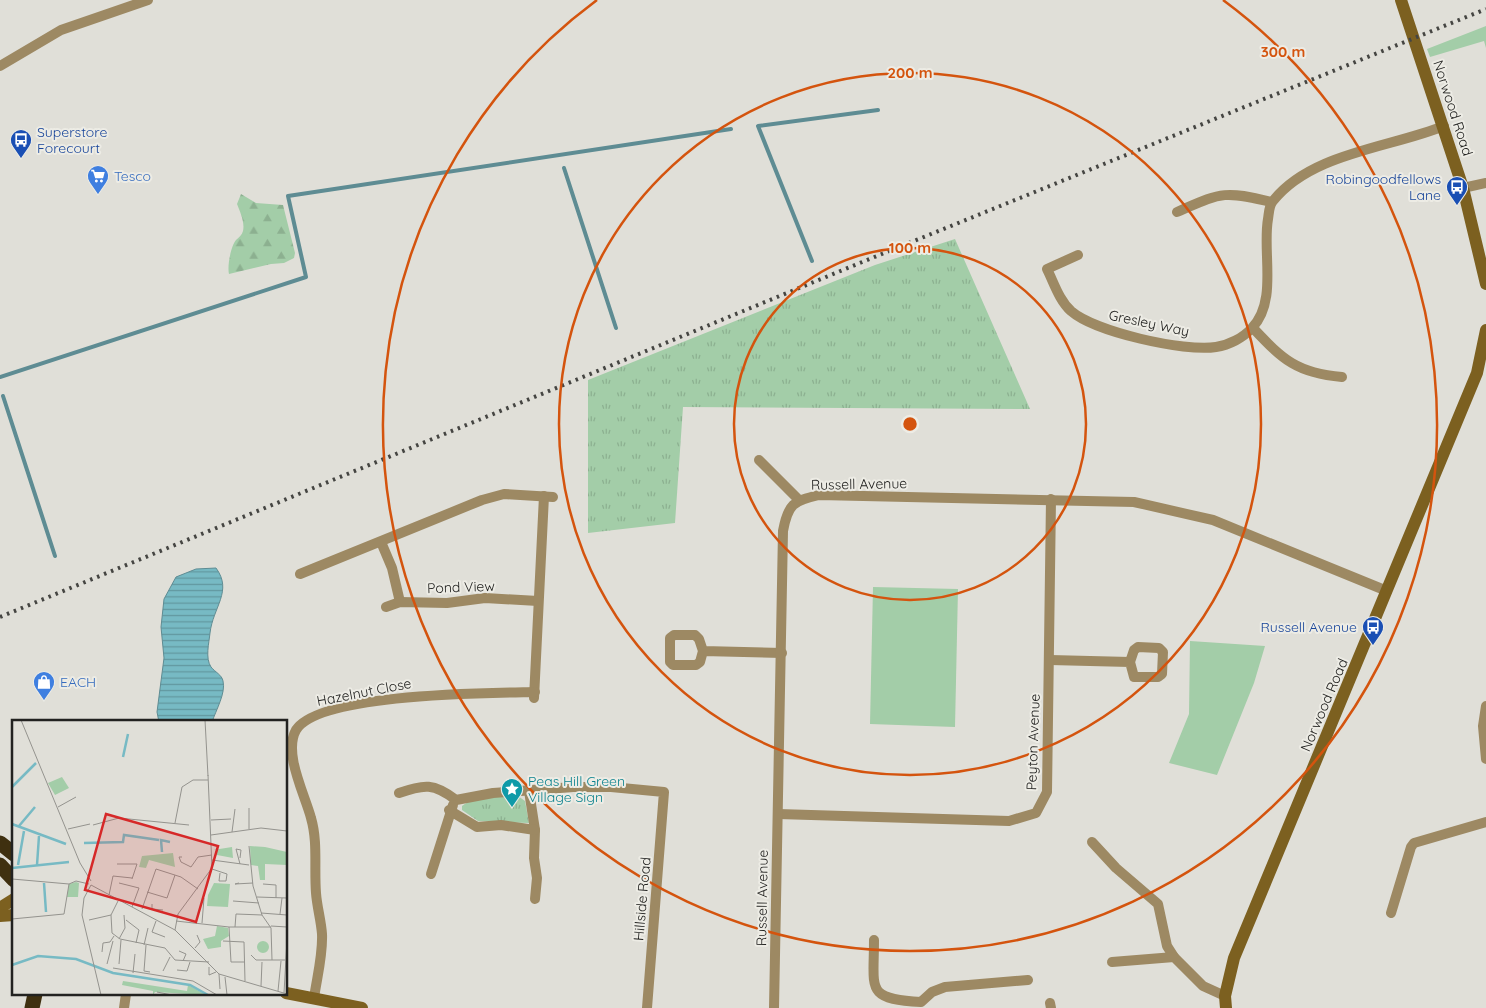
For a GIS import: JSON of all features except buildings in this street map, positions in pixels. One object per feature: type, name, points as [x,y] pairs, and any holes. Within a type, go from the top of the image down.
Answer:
[{"type":"highway","points":[[0,843],[12,852]]},
{"type":"highway","points":[[0,865],[12,878]]},
{"type":"street","points":[[0,66],[61,30],[148,0]]},
{"type":"street","name":"Norwood Road","points":[[1401,0],[1463,188],[1486,284]]},
{"type":"street","points":[[1342,377],[1321,375],[1299,368],[1277,354],[1253,328],[1263,307],[1269,286],[1265,250],[1271,202],[1296,179],[1317,166],[1444,126]]},
{"type":"street","points":[[1463,188],[1486,183]]},
{"type":"street","points":[[1176,212],[1219,194],[1234,194],[1271,202]]},
{"type":"street","name":"Gresley Way","points":[[1078,255],[1047,268],[1060,298],[1070,310],[1096,326],[1171,345],[1205,348],[1228,344],[1253,328]]},
{"type":"street","name":"Norwood Road","points":[[1225,1002],[1232,964],[1245,930],[1477,373],[1486,330]]},
{"type":"street","points":[[759,460],[798,499]]},
{"type":"street","points":[[300,574],[482,500],[504,494],[549,496],[538,601]]},
{"type":"street","name":"Russell Avenue","points":[[774,1008],[783,531],[787,511],[798,499],[819,495],[1134,502],[1213,520],[1387,592]]},
{"type":"street","name":"Peyton Avenue","points":[[778,814],[1009,821],[1036,813],[1047,792],[1051,499]]},
{"type":"street","points":[[381,542],[392,568],[400,602]]},
{"type":"street","name":"Pond View","points":[[386,607],[400,602],[447,603],[485,598],[538,601]]},
{"type":"street","name":"Hazelnut Close","points":[[314,998],[322,935],[316,893],[316,844],[312,818],[294,771],[292,756],[296,731],[306,719],[323,712],[416,695],[534,696],[538,601]]},
{"type":"street","points":[[703,651],[782,652]]},
{"type":"street","points":[[1050,660],[1130,662]]},
{"type":"street","points":[[1486,706],[1483,726],[1486,759]]},
{"type":"street","points":[[399,793],[429,785],[442,789],[456,800]]},
{"type":"street","name":"Hillside Road","points":[[529,790],[611,787],[664,792],[647,1008]]},
{"type":"street","points":[[431,874],[450,810],[456,800],[484,794],[529,790],[535,830],[534,858],[537,878],[535,899]]},
{"type":"street","points":[[450,810],[477,827],[501,825],[535,830]]},
{"type":"street","points":[[1391,913],[1414,842],[1486,822]]},
{"type":"street","points":[[1092,842],[1116,868],[1158,904],[1167,946],[1203,986],[1225,1002]]},
{"type":"street","points":[[0,908],[12,900]]},
{"type":"street","points":[[874,940],[874,981],[880,995],[893,1001],[921,1005],[932,992],[945,986],[1028,980]]},
{"type":"street","points":[[1112,962],[1174,956]]},
{"type":"street","points":[[288,993],[362,1008]]},
{"type":"green space","points":[[1486,26],[1486,48],[1484,41],[1430,57],[1427,49]]},
{"type":"green space","points":[[241,194],[256,203],[283,205],[295,253],[294,258],[284,263],[271,264],[229,274],[229,261],[233,247],[243,231],[243,221],[237,204]]},
{"type":"green space","points":[[955,239],[1030,409],[683,407],[675,523],[588,533],[588,380],[875,265]]},
{"type":"green space","points":[[873,587],[958,589],[955,727],[870,724]]},
{"type":"green space","points":[[1190,641],[1265,646],[1254,683],[1217,775],[1169,763],[1189,714]]},
{"type":"green space","points":[[518,796],[525,801],[529,823],[478,821],[462,810],[462,806],[468,802],[481,798]]},
{"type":"water","points":[[216,568],[223,584],[212,624],[208,655],[211,667],[220,675],[223,681],[223,691],[213,720],[159,720],[157,712],[164,658],[161,627],[164,599],[176,577],[196,569]]},
{"type":"waterway","points":[[812,261],[758,126],[878,110]]},
{"type":"waterway","points":[[0,377],[306,277],[288,196],[731,129]]},
{"type":"waterway","points":[[564,168],[616,328]]},
{"type":"waterway","points":[[3,396],[55,556]]},
{"type":"railway","points":[[0,617],[872,258],[1486,9]]},
{"type":"place","name":"Superstore Forecourt","points":[[21,159]]},
{"type":"place","name":"Tesco","points":[[98,195]]},
{"type":"place","name":"Robingoodfellows Lane","points":[[1457,206]]},
{"type":"place","name":"Russell Avenue","points":[[1373,646]]},
{"type":"place","name":"EACH","points":[[44,701]]},
{"type":"place","name":"Peas Hill Green Village Sign","points":[[512,808]]}]
